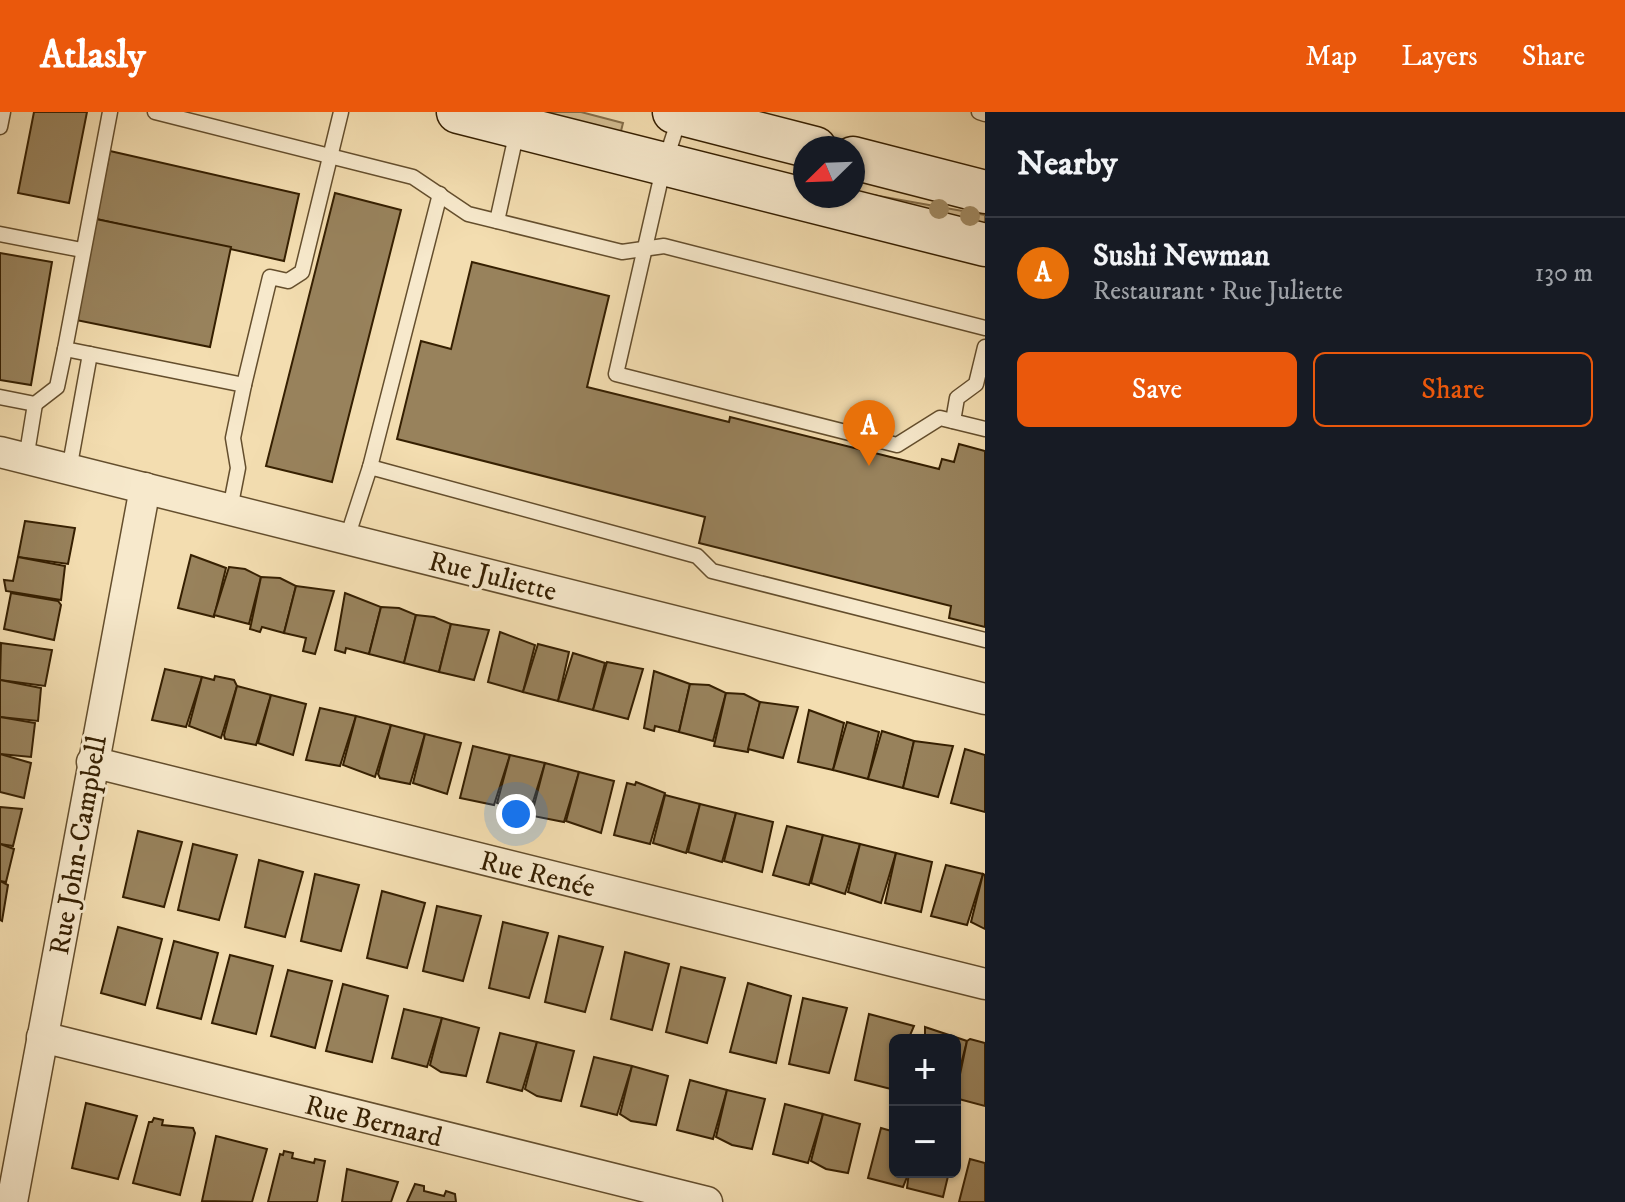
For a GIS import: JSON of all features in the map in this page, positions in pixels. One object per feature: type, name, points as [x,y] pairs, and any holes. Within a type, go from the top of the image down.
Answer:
[{"type":"main road","points":[[458,112],[985,245]]},
{"type":"main road","points":[[679,113],[793,142]]},
{"type":"main road","points":[[865,161],[985,192]]},
{"type":"street","name":"Rue Juliette","points":[[13,455],[985,699]]},
{"type":"street","name":"Rue John-Campbell","points":[[12,1202],[145,488]]},
{"type":"street","name":"Rue Renée","points":[[92,762],[985,984]]},
{"type":"street","name":"Rue Bernard","points":[[42,1037],[707,1202]]},
{"type":"lane","points":[[0,127],[3,112]]},
{"type":"lane","points":[[13,455],[35,404],[57,387],[110,112]]},
{"type":"lane","points":[[155,112],[413,177],[468,214],[622,252],[664,246],[985,328]]},
{"type":"lane","points":[[230,509],[238,468],[233,438],[270,277],[288,281],[302,272],[341,112]]},
{"type":"lane","points":[[979,112],[985,114]]},
{"type":"lane","points":[[679,113],[616,374],[897,445],[940,418],[985,429]]},
{"type":"lane","points":[[497,221],[518,127]]},
{"type":"lane","points":[[347,538],[370,467],[440,194]]},
{"type":"lane","points":[[0,234],[82,250]]},
{"type":"lane","points":[[953,421],[957,398],[976,384],[985,347]]},
{"type":"lane","points":[[65,349],[244,385]]},
{"type":"lane","points":[[69,470],[90,354]]},
{"type":"lane","points":[[57,387],[82,393]]},
{"type":"lane","points":[[0,397],[35,404]]},
{"type":"lane","points":[[370,467],[697,556],[712,571],[985,640]]},
{"type":"shaded area","points":[[544,112],[581,112],[623,123],[620,135]]},
{"type":"shaded area","points":[[873,195],[985,215],[985,224]]},
{"type":"building","points":[[34,112],[87,112],[69,203],[18,193]]},
{"type":"building","points":[[110,151],[299,194],[284,261],[96,219]]},
{"type":"building","points":[[335,193],[401,210],[332,482],[266,466]]},
{"type":"building","points":[[96,219],[231,247],[210,347],[76,320]]},
{"type":"building","points":[[0,253],[52,262],[31,385],[0,380]]},
{"type":"building","points":[[472,262],[609,296],[587,387],[729,422],[730,417],[939,469],[942,459],[954,462],[959,444],[985,451],[985,627],[949,618],[951,606],[699,543],[705,517],[397,439],[421,341],[451,349]]},
{"type":"building","points":[[25,521],[75,528],[68,564],[18,557]]},
{"type":"building","points":[[191,555],[226,568],[214,617],[178,608]]},
{"type":"building","points":[[18,557],[65,566],[61,600],[6,591],[4,580],[13,581]]},
{"type":"building","points":[[229,567],[245,569],[261,577],[249,624],[214,615]]},
{"type":"building","points":[[261,577],[280,578],[296,586],[284,633],[262,627],[260,632],[250,629]]},
{"type":"building","points":[[296,586],[334,591],[315,654],[303,651],[306,638],[284,633]]},
{"type":"building","points":[[11,593],[58,601],[61,605],[54,640],[4,629]]},
{"type":"building","points":[[345,593],[381,607],[369,654],[346,648],[345,653],[335,650]]},
{"type":"building","points":[[381,607],[399,608],[416,615],[404,663],[369,654]]},
{"type":"building","points":[[416,615],[434,617],[451,624],[439,672],[404,663]]},
{"type":"building","points":[[451,624],[489,630],[474,680],[439,672]]},
{"type":"building","points":[[500,632],[535,645],[523,692],[488,682]]},
{"type":"building","points":[[1,643],[52,650],[45,686],[0,680]]},
{"type":"building","points":[[538,644],[569,652],[558,701],[523,692]]},
{"type":"building","points":[[573,653],[605,663],[593,710],[558,701]]},
{"type":"building","points":[[607,662],[643,669],[628,719],[593,710]]},
{"type":"building","points":[[165,669],[202,677],[186,727],[152,720]]},
{"type":"building","points":[[654,671],[690,684],[679,732],[655,726],[654,731],[644,728]]},
{"type":"building","points":[[215,676],[234,680],[237,686],[221,738],[189,726],[202,677],[214,680]]},
{"type":"building","points":[[0,680],[41,688],[38,721],[0,717]]},
{"type":"building","points":[[690,684],[709,685],[726,693],[713,741],[679,732]]},
{"type":"building","points":[[237,686],[271,695],[256,745],[225,739]]},
{"type":"building","points":[[726,693],[744,694],[760,702],[748,752],[714,746]]},
{"type":"building","points":[[271,695],[306,704],[293,755],[258,743]]},
{"type":"building","points":[[760,702],[798,707],[783,758],[748,749]]},
{"type":"building","points":[[320,708],[356,716],[340,766],[306,760]]},
{"type":"building","points":[[809,710],[844,723],[833,770],[798,762]]},
{"type":"building","points":[[356,716],[391,725],[375,777],[343,765]]},
{"type":"building","points":[[0,717],[35,723],[31,757],[0,754]]},
{"type":"building","points":[[847,722],[879,732],[868,779],[833,770]]},
{"type":"building","points":[[391,725],[425,734],[410,784],[380,778],[378,774]]},
{"type":"building","points":[[882,731],[914,741],[903,788],[868,779]]},
{"type":"building","points":[[425,734],[461,743],[447,794],[413,783]]},
{"type":"building","points":[[914,741],[953,746],[938,797],[903,788]]},
{"type":"building","points":[[473,746],[510,755],[494,805],[460,798]]},
{"type":"building","points":[[965,749],[985,755],[985,812],[951,803]]},
{"type":"building","points":[[0,754],[31,763],[24,798],[0,792]]},
{"type":"building","points":[[510,755],[545,763],[529,815],[497,803]]},
{"type":"building","points":[[545,763],[579,772],[564,822],[533,816],[532,813]]},
{"type":"building","points":[[579,772],[614,781],[601,833],[566,821]]},
{"type":"building","points":[[636,782],[665,793],[650,844],[614,835],[627,783],[635,785]]},
{"type":"building","points":[[665,795],[700,804],[686,853],[653,843]]},
{"type":"building","points":[[700,804],[736,813],[722,862],[688,852]]},
{"type":"building","points":[[0,807],[22,809],[13,846],[0,844]]},
{"type":"building","points":[[736,813],[773,822],[762,872],[724,861]]},
{"type":"building","points":[[787,826],[823,835],[809,885],[773,875]]},
{"type":"building","points":[[138,831],[182,842],[164,907],[123,897]]},
{"type":"building","points":[[823,835],[860,844],[845,894],[811,883]]},
{"type":"building","points":[[0,844],[14,849],[6,882],[0,881]]},
{"type":"building","points":[[193,844],[237,855],[219,920],[178,910]]},
{"type":"building","points":[[860,844],[896,853],[881,903],[848,892]]},
{"type":"building","points":[[896,853],[932,862],[921,912],[885,903]]},
{"type":"building","points":[[259,860],[303,872],[285,937],[245,927]]},
{"type":"building","points":[[946,865],[983,874],[967,925],[931,916]]},
{"type":"building","points":[[315,874],[359,885],[341,951],[301,941]]},
{"type":"building","points":[[985,875],[985,929],[971,922]]},
{"type":"building","points":[[0,881],[8,885],[2,921],[0,920]]},
{"type":"building","points":[[382,891],[425,903],[407,968],[367,958]]},
{"type":"building","points":[[437,906],[481,916],[463,981],[423,971]]},
{"type":"building","points":[[503,922],[548,933],[529,998],[489,988]]},
{"type":"building","points":[[118,927],[162,939],[145,1005],[101,993]]},
{"type":"building","points":[[559,936],[603,947],[585,1012],[545,1002]]},
{"type":"building","points":[[174,941],[218,953],[201,1019],[157,1008]]},
{"type":"building","points":[[625,952],[669,964],[652,1030],[611,1019]]},
{"type":"building","points":[[230,955],[273,966],[256,1034],[212,1023]]},
{"type":"building","points":[[681,967],[725,978],[707,1043],[666,1032]]},
{"type":"building","points":[[288,970],[332,981],[315,1048],[271,1036]]},
{"type":"building","points":[[748,983],[791,996],[776,1063],[730,1052]]},
{"type":"building","points":[[343,984],[388,996],[372,1062],[326,1051]]},
{"type":"building","points":[[803,998],[847,1008],[829,1073],[789,1064]]},
{"type":"building","points":[[404,1009],[442,1018],[427,1067],[392,1058]]},
{"type":"building","points":[[869,1014],[914,1026],[911,1034],[889,1034],[889,1088],[855,1080]]},
{"type":"building","points":[[442,1018],[479,1028],[466,1076],[441,1072],[430,1065]]},
{"type":"building","points":[[925,1027],[946,1034],[925,1034]]},
{"type":"building","points":[[500,1033],[537,1042],[522,1091],[487,1082]]},
{"type":"building","points":[[961,1039],[967,1041],[961,1064]]},
{"type":"building","points":[[967,1041],[985,1043],[985,1106],[961,1100],[961,1070]]},
{"type":"building","points":[[537,1042],[574,1051],[561,1101],[537,1096],[525,1089]]},
{"type":"building","points":[[594,1057],[632,1066],[617,1115],[581,1106]]},
{"type":"building","points":[[632,1066],[668,1076],[656,1125],[631,1121],[620,1114]]},
{"type":"building","points":[[690,1080],[727,1090],[713,1139],[677,1130]]},
{"type":"building","points":[[727,1090],[765,1099],[752,1149],[732,1145],[716,1137]]},
{"type":"building","points":[[86,1103],[137,1116],[118,1179],[72,1168]]},
{"type":"building","points":[[785,1104],[823,1114],[808,1163],[773,1154]]},
{"type":"building","points":[[823,1114],[860,1124],[848,1173],[826,1169],[811,1161]]},
{"type":"building","points":[[154,1118],[163,1120],[162,1125],[193,1128],[195,1133],[180,1195],[133,1183],[149,1122]]},
{"type":"building","points":[[881,1128],[889,1130],[889,1178],[907,1178],[903,1187],[868,1178]]},
{"type":"building","points":[[216,1136],[267,1149],[252,1202],[202,1201]]},
{"type":"building","points":[[284,1151],[293,1153],[292,1158],[314,1163],[315,1159],[325,1161],[317,1202],[268,1202],[280,1154],[283,1155]]},
{"type":"building","points":[[970,1159],[985,1163],[985,1202],[959,1202]]},
{"type":"building","points":[[347,1169],[398,1182],[391,1202],[342,1202]]},
{"type":"building","points":[[908,1178],[948,1178],[943,1197],[907,1188]]},
{"type":"building","points":[[415,1184],[424,1186],[424,1191],[444,1196],[446,1191],[455,1194],[456,1202],[407,1202]]},
{"type":"place","name":"Sushi Newman","points":[[869,466]]}]
